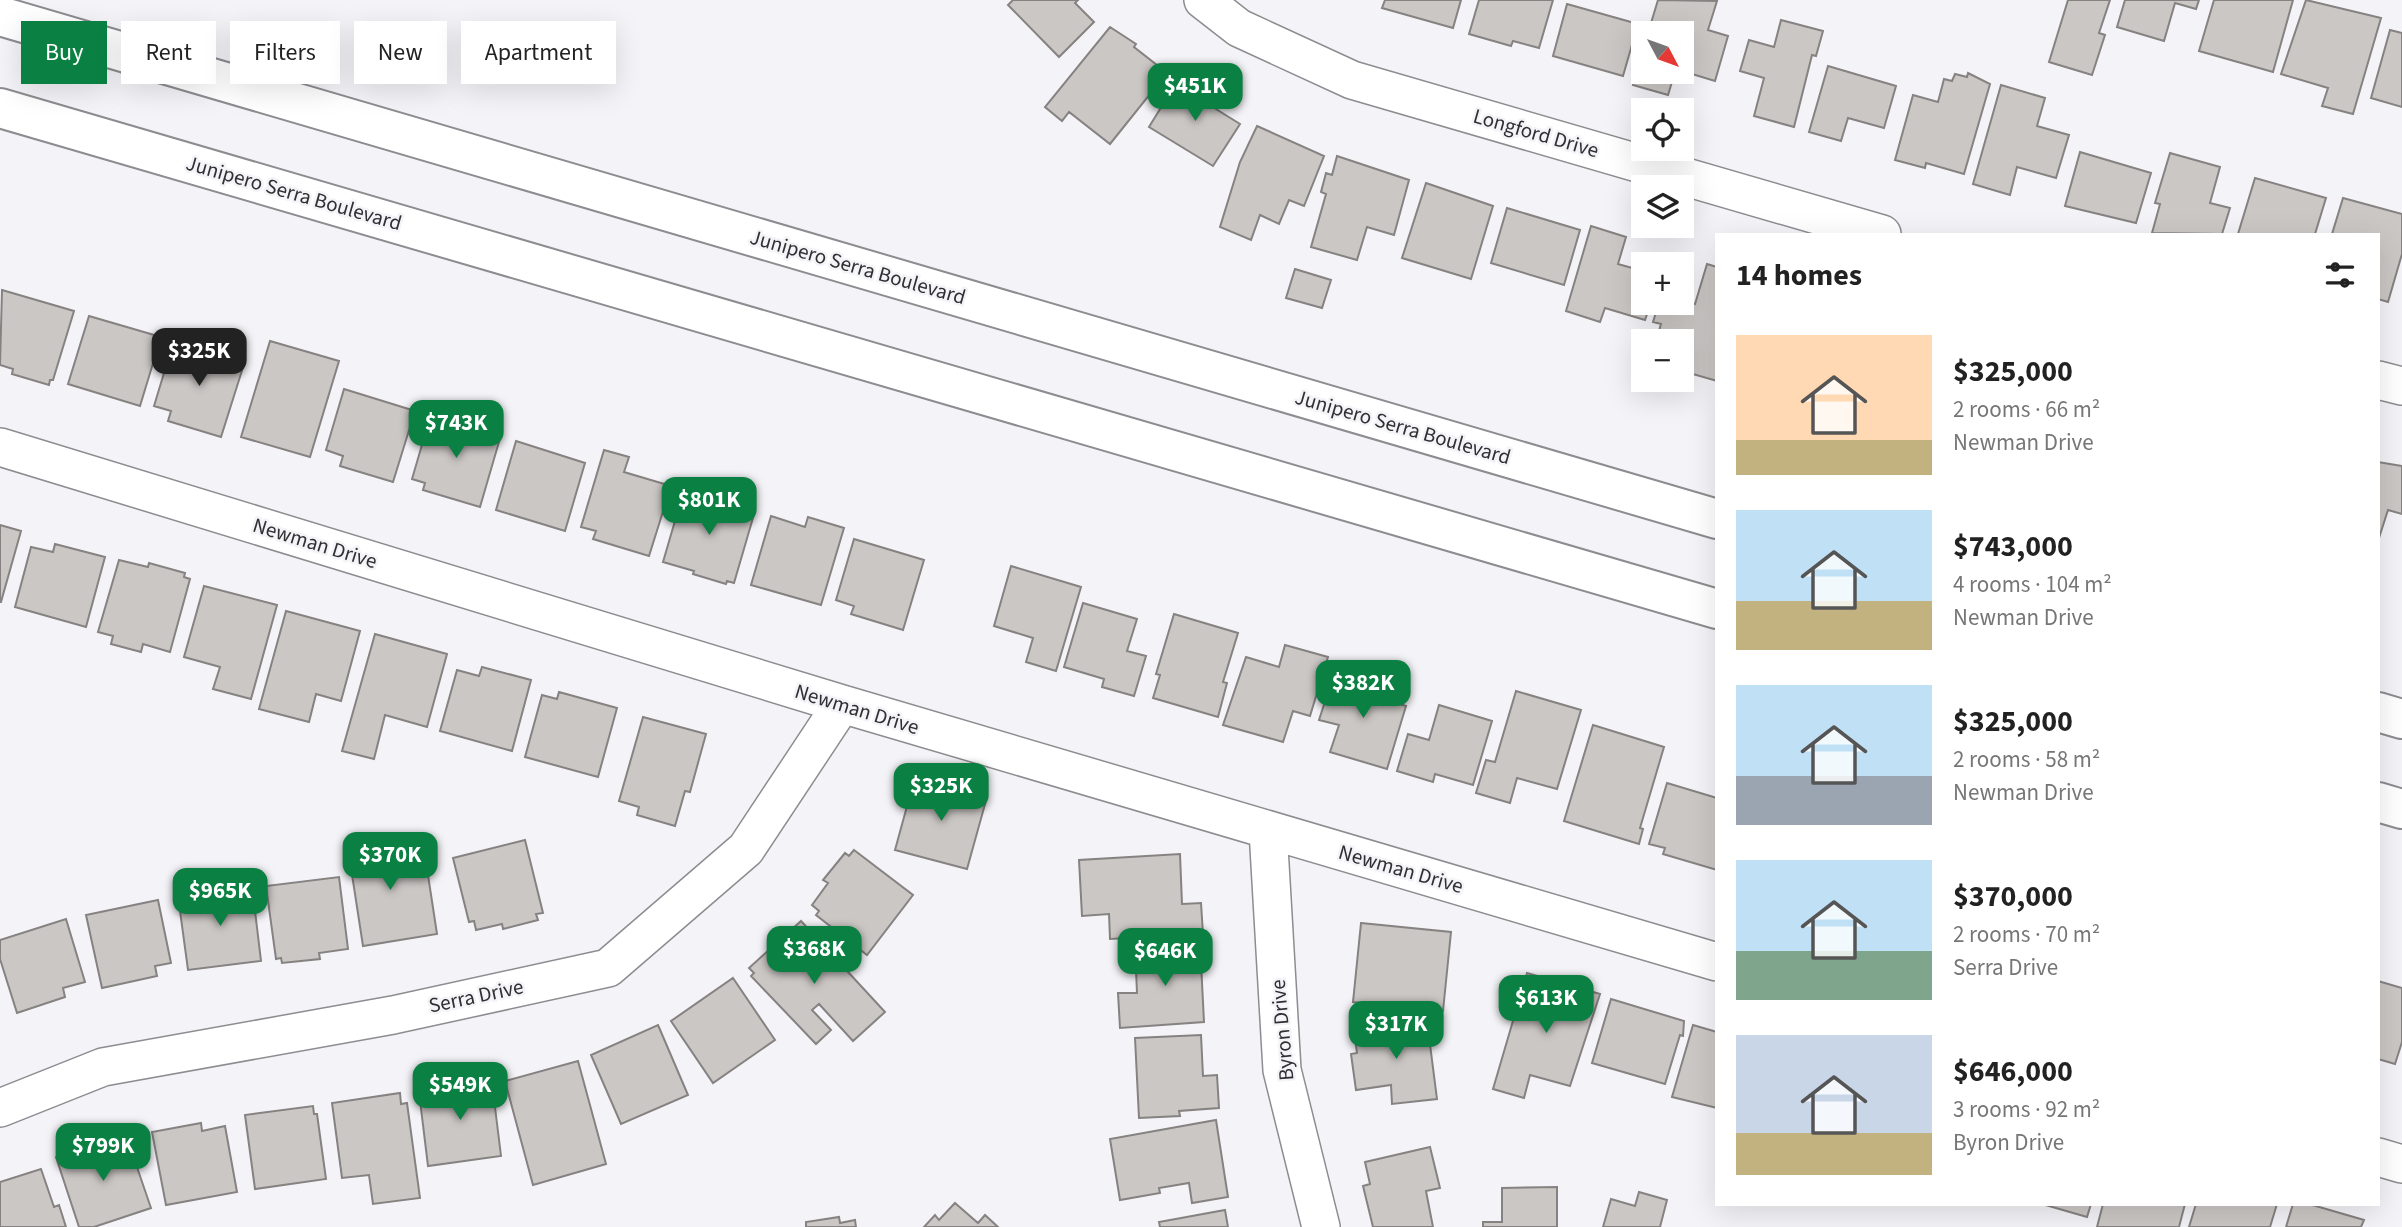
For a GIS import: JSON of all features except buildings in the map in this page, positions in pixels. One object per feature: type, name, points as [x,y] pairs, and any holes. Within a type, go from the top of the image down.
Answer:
[{"type":"main road","name":"Junipero Serra Boulevard","points":[[0,16],[1715,518]]},
{"type":"main road","name":"Junipero Serra Boulevard","points":[[0,108],[1715,608]]},
{"type":"main road","points":[[2380,713],[2402,719]]},
{"type":"main road","points":[[2380,803],[2402,809]]},
{"type":"street","name":"Longford Drive","points":[[1203,0],[1239,28],[1352,79],[1879,233]]},
{"type":"street","points":[[2380,380],[2402,386]]},
{"type":"street","name":"Newman Drive","points":[[0,447],[842,705],[1715,961]]},
{"type":"street","name":"Serra Drive","points":[[0,1108],[103,1067],[393,1015],[608,968],[746,849],[842,705]]},
{"type":"street","name":"Byron Drive","points":[[1268,830],[1282,1070],[1321,1227]]},
{"type":"street","points":[[2380,1158],[2402,1164]]}]
